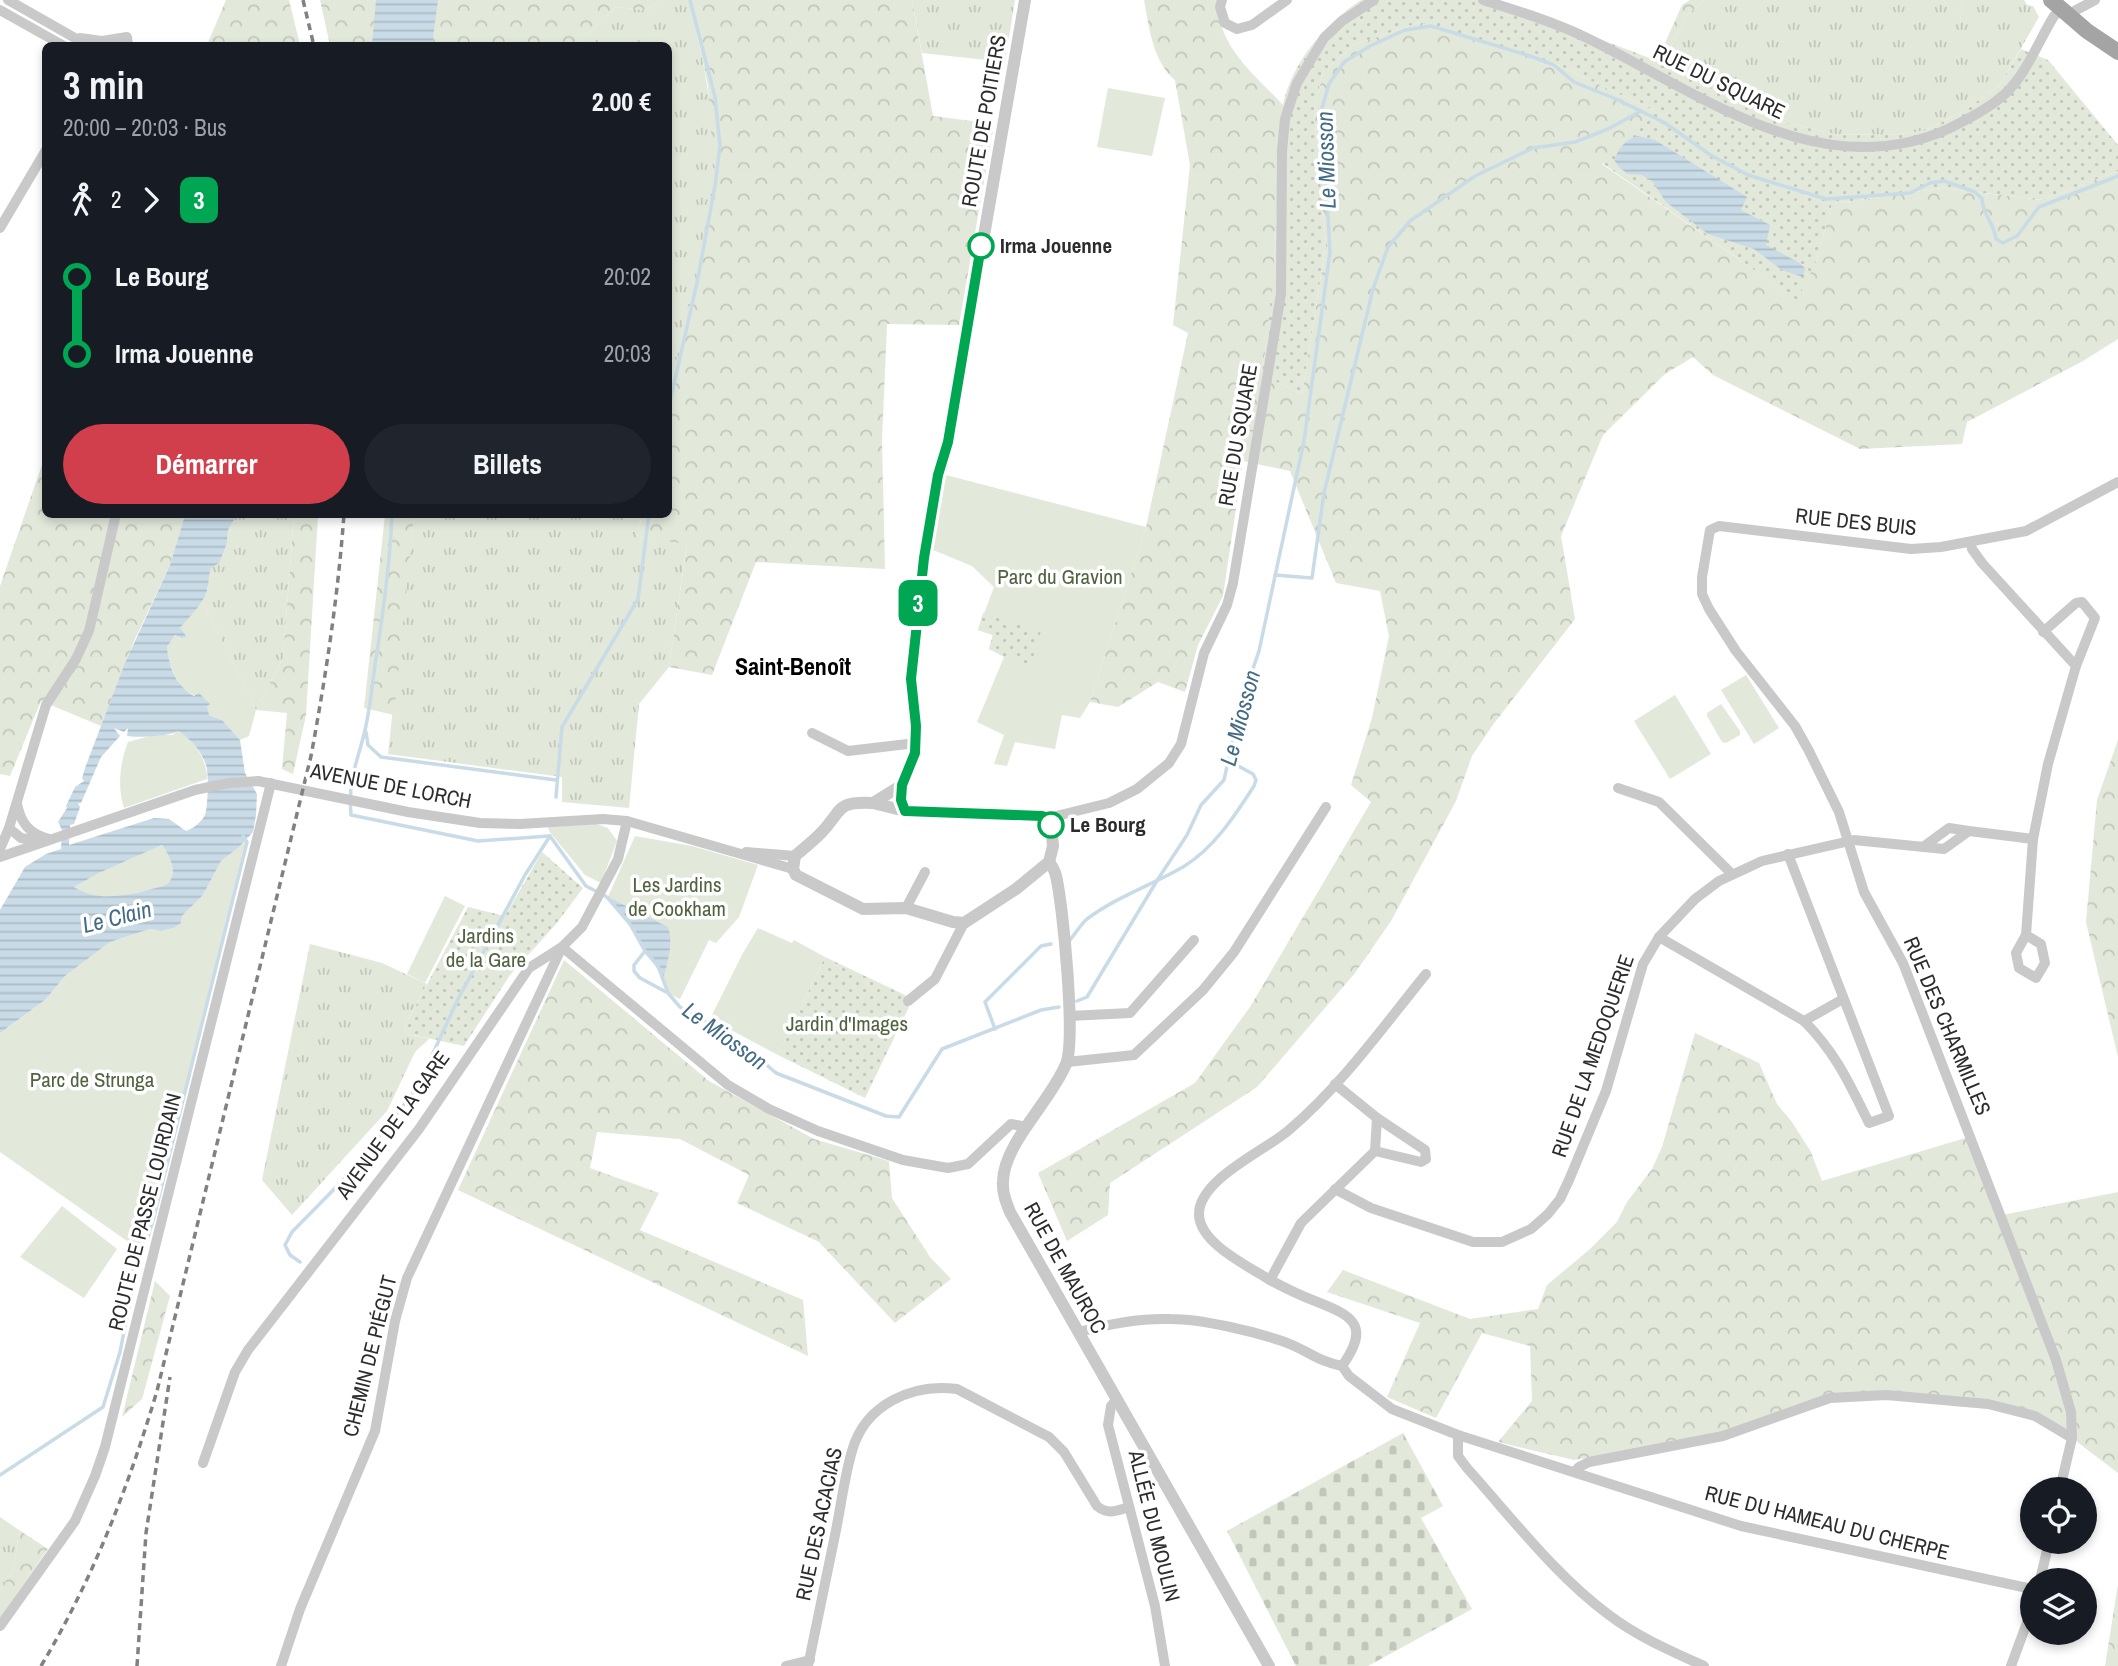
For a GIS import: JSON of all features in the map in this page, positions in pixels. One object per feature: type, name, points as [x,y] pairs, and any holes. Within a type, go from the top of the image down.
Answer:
[{"type":"main road","points":[[2060,8],[2118,52]]},
{"type":"street","points":[[8,0],[81,42]]},
{"type":"street","name":"ROUTE DE POITIERS","points":[[905,811],[901,800],[902,785],[911,766],[916,743],[911,679],[924,558],[938,475],[948,442],[1025,0]]},
{"type":"street","points":[[1222,0],[1220,7],[1225,23],[1237,29],[1252,25],[1287,0]]},
{"type":"street","name":"RUE DU SQUARE","points":[[1048,818],[1109,803],[1137,789],[1169,763],[1181,744],[1204,653],[1227,605],[1233,583],[1281,294],[1282,151],[1285,119],[1297,83],[1324,38],[1342,21],[1374,0]]},
{"type":"street","name":"RUE DU SQUARE","points":[[1483,0],[1526,13],[1585,37],[1752,123],[1790,137],[1837,145],[1870,146],[1913,142],[1930,137],[1982,111],[2008,91],[2060,8]]},
{"type":"street","points":[[2060,8],[2095,0]]},
{"type":"street","points":[[0,10],[57,42]]},
{"type":"street","points":[[72,37],[102,41],[127,37],[128,42]]},
{"type":"street","points":[[0,228],[42,157]]},
{"type":"street","name":"RUE DES BUIS","points":[[1737,651],[1702,594],[1702,577],[1710,530],[1719,526],[1911,549],[1970,542],[2026,531],[2118,482]]},
{"type":"street","points":[[0,849],[9,828],[46,705],[76,659],[86,638],[115,518]]},
{"type":"street","points":[[1970,542],[1982,563],[2076,666]]},
{"type":"street","points":[[2026,935],[2033,839],[2048,764],[2076,666],[2095,618],[2081,601],[2043,632]]},
{"type":"street","name":"RUE DES CHARMILLES","points":[[1737,651],[1769,691],[1810,751],[1839,812],[1864,892],[1903,963],[2056,1360],[2071,1412],[2072,1438]]},
{"type":"street","points":[[811,733],[848,751],[916,743]]},
{"type":"street","name":"AVENUE DE LORCH","points":[[0,857],[195,790],[229,783],[258,781],[480,823],[520,824],[603,819],[626,821],[731,850],[794,862]]},
{"type":"street","name":"ROUTE DE PASSE LOURDAIN","points":[[0,1626],[75,1521],[105,1447],[271,783]]},
{"type":"street","points":[[873,803],[902,785]]},
{"type":"street","points":[[1618,788],[1659,802],[1732,874]]},
{"type":"street","points":[[17,801],[23,824],[37,836],[50,839]]},
{"type":"street","points":[[964,923],[906,908],[863,909],[796,874],[794,862],[822,833],[837,811],[849,804],[873,803],[905,811],[1048,818]]},
{"type":"street","points":[[1067,1062],[1134,1055],[1203,990],[1234,952],[1326,807]]},
{"type":"street","name":"RUE DE MAUROC","points":[[1048,818],[1053,846],[1049,862],[1056,876],[1069,1016],[1067,1062],[1004,1167],[1004,1197],[1010,1212],[1269,1666]]},
{"type":"street","name":"AVENUE DE LA GARE","points":[[203,1464],[235,1372],[248,1350],[419,1129],[528,968],[562,947],[582,927],[618,859],[626,821]]},
{"type":"street","name":"AVENUE DE LORCH","points":[[9,828],[28,841],[50,839]]},
{"type":"street","name":"RUE DE LA MEDOQUERIE","points":[[1335,1189],[1371,1208],[1473,1242],[1502,1242],[1531,1229],[1560,1199],[1569,1180],[1606,1091],[1638,977],[1659,937],[1695,899],[1732,874],[1762,861],[1849,842],[1879,841],[1944,849],[1969,831],[2033,839]]},
{"type":"street","points":[[1659,937],[1804,1021],[1824,1041],[1842,1069],[1869,1123],[1889,1116],[1788,854]]},
{"type":"street","points":[[908,1001],[935,979],[964,923],[1016,889],[1049,862]]},
{"type":"street","points":[[906,908],[925,872]]},
{"type":"street","points":[[1069,1016],[1130,1013],[1194,940]]},
{"type":"street","points":[[562,947],[728,1085],[769,1109],[818,1131],[903,1160],[948,1168],[968,1164],[1011,1124],[1027,1127]]},
{"type":"street","name":"CHEMIN DE PIÉGUT","points":[[281,1666],[300,1609],[375,1431],[395,1321],[407,1278],[562,947]]},
{"type":"street","points":[[1079,1332],[1134,1321],[1187,1319],[1273,1338],[1294,1345],[1323,1362],[1342,1366],[1354,1349],[1357,1333],[1353,1321],[1346,1314],[1291,1291],[1231,1256],[1206,1235],[1199,1216],[1200,1203],[1213,1184],[1289,1130],[1335,1084],[1426,974]]},
{"type":"street","points":[[1804,1021],[1843,999]]},
{"type":"street","points":[[1335,1084],[1377,1118],[1425,1150],[1426,1159],[1421,1162],[1375,1151]]},
{"type":"street","points":[[1270,1280],[1301,1223],[1375,1151],[1377,1118]]},
{"type":"street","name":"RUE DU HAMEAU DU CHERPE","points":[[1342,1366],[1349,1376],[1392,1409],[1458,1435],[1741,1526],[2020,1586]]},
{"type":"street","name":"RUE DES ACACIAS","points":[[809,1663],[853,1449],[873,1415],[896,1397],[925,1389],[957,1389],[1049,1437],[1064,1452],[1102,1510],[1111,1513],[1129,1507]]},
{"type":"street","points":[[1574,1472],[1589,1462],[1723,1436],[1830,1398],[1886,1395],[1988,1404],[2035,1416],[2072,1438],[2063,1477]]},
{"type":"street","name":"ALLÉE DU MOULIN","points":[[1117,1399],[1111,1406],[1108,1425],[1155,1606],[1165,1666]]},
{"type":"street","points":[[1458,1435],[1458,1456],[1467,1468],[1573,1586],[1651,1642],[1704,1666]]},
{"type":"street","points":[[2011,1666],[2020,1642]]},
{"type":"street","points":[[786,1666],[809,1663]]},
{"type":"green space","points":[[226,0],[289,0],[299,42],[208,42]]},
{"type":"green space","points":[[320,0],[660,0],[646,10],[615,7],[579,42],[329,42]]},
{"type":"green space","points":[[660,0],[690,0],[712,122],[713,163],[708,221],[672,381],[672,42],[579,42],[615,7],[646,10]]},
{"type":"green space","points":[[690,0],[912,0],[933,116],[994,124],[959,325],[887,324],[882,440],[885,569],[756,562],[712,675],[669,667],[687,544],[637,537],[641,518],[672,518],[672,379],[709,209],[713,162],[708,86]]},
{"type":"green space","points":[[912,0],[1015,0],[1005,62],[922,53]]},
{"type":"green space","points":[[1144,0],[1217,0],[1219,17],[1230,45],[1249,70],[1283,105],[1272,300],[1262,375],[1302,394],[1326,244],[1314,110],[1323,72],[1354,45],[1420,22],[1556,64],[1653,110],[1602,164],[1796,299],[1816,262],[1832,204],[1942,188],[2042,200],[2118,171],[2118,339],[2083,361],[1967,422],[1962,444],[1860,449],[1713,375],[1693,357],[1665,374],[1603,435],[1561,536],[1575,619],[1472,756],[1456,801],[1391,921],[1355,973],[1257,1087],[1110,1183],[1108,1215],[1067,1241],[1038,1173],[1195,1083],[1250,1007],[1371,802],[1351,785],[1372,718],[1389,636],[1380,591],[1336,583],[1290,471],[1243,461],[1223,596],[1198,645],[1185,692],[1158,682],[1118,707],[1090,702],[1146,527],[1188,333],[1173,325],[1190,165],[1175,80],[1157,54]]},
{"type":"green space","points":[[1361,0],[1499,0],[1657,61],[1774,120],[1835,134],[1889,135],[1924,131],[1962,112],[1999,86],[2021,49],[2048,60],[2118,145],[2118,171],[2042,200],[1942,188],[1832,204],[1816,262],[1797,300],[1602,163],[1653,110],[1556,64],[1420,22],[1354,45],[1323,72],[1314,110],[1326,244],[1302,394],[1262,375],[1274,263],[1281,114],[1294,73],[1312,45],[1335,20]]},
{"type":"green space","points":[[1690,0],[1705,0],[1688,14],[1662,64],[1657,61],[1682,5]]},
{"type":"green space","points":[[1705,0],[1944,0],[1960,25],[1962,0],[2024,0],[2027,5],[2033,6],[2039,17],[1999,86],[1962,112],[1924,131],[1889,135],[1835,134],[1774,120],[1662,64],[1688,14]]},
{"type":"green space","points":[[1944,0],[1962,0],[1960,26]]},
{"type":"green space","points":[[1108,88],[1165,98],[1152,156],[1097,147]]},
{"type":"green space","points":[[42,465],[42,518],[184,518],[170,565],[135,639],[101,726],[41,701],[10,776],[0,774],[0,586]]},
{"type":"green space","name":"Parc du Gravion","points":[[946,475],[1146,527],[1090,702],[1080,718],[1062,715],[1055,749],[1015,742],[1007,766],[994,764],[1004,735],[977,722],[1004,657],[989,649],[993,635],[978,630],[994,587],[972,566],[933,550]]},
{"type":"green space","points":[[235,518],[294,518],[283,658],[256,710],[204,605],[200,603],[208,589],[207,579],[211,568],[227,543],[228,530]]},
{"type":"green space","points":[[294,518],[318,518],[306,715],[293,774],[282,769],[287,713],[256,710],[283,658]]},
{"type":"green space","points":[[385,518],[414,518],[394,715],[364,708]]},
{"type":"green space","points":[[414,518],[641,518],[637,537],[687,543],[669,667],[639,704],[629,808],[562,802],[562,777],[388,754]]},
{"type":"green space","points":[[200,603],[204,605],[256,710],[249,736],[240,740],[222,720],[209,715],[195,696],[182,688],[168,659],[167,647],[175,635],[184,638],[180,628]]},
{"type":"green space","points":[[983,613],[1041,631],[1030,668],[989,649],[993,635],[978,630]]},
{"type":"green space","points":[[1746,675],[1779,728],[1754,744],[1721,690]]},
{"type":"green space","points":[[1675,695],[1711,754],[1670,779],[1634,721]]},
{"type":"green space","points":[[1721,704],[1740,731],[1740,735],[1726,743],[1722,742],[1707,716],[1707,713]]},
{"type":"green space","points":[[178,731],[190,740],[199,752],[207,779],[124,808],[120,775],[128,742],[157,734],[172,735]]},
{"type":"green space","points":[[2118,740],[2118,1057],[2086,922],[2097,800]]},
{"type":"green space","points":[[597,824],[608,828],[617,841],[601,883],[585,875],[548,827]]},
{"type":"green space","name":"Les Jardins de Cookham","points":[[635,836],[692,846],[758,865],[739,917],[716,943],[709,940],[680,999],[668,993],[642,942],[608,897]]},
{"type":"green space","name":"Parc de Strunga","points":[[246,839],[147,1240],[137,1248],[0,1152],[0,1033],[45,1000],[65,976],[110,942],[150,929],[161,931],[174,928],[181,923],[182,916],[203,895],[221,861]]},
{"type":"green space","points":[[162,845],[172,868],[170,882],[165,885],[114,897],[93,895],[74,887],[99,873]]},
{"type":"green space","name":"Jardins de la Gare","points":[[542,852],[583,888],[556,924],[510,975],[464,1046],[408,1034],[404,1028],[468,907],[505,916]]},
{"type":"green space","points":[[445,896],[465,906],[425,983],[407,974]]},
{"type":"green space","points":[[758,928],[792,943],[794,940],[825,957],[778,1055],[710,1019]]},
{"type":"green space","points":[[310,944],[382,963],[427,984],[404,1028],[408,1034],[429,1039],[415,1052],[387,1111],[292,1215],[262,1180]]},
{"type":"green space","name":"Jardin d'Images","points":[[825,957],[907,996],[909,1007],[865,1098],[778,1055]]},
{"type":"green space","points":[[564,960],[709,1081],[814,1139],[889,1161],[892,1198],[930,1257],[951,1279],[895,1323],[819,1242],[737,1203],[749,1175],[680,1139],[597,1132],[590,1168],[659,1193],[640,1230],[803,1300],[808,1356],[458,1190]]},
{"type":"green space","points":[[1695,1033],[1759,1063],[1777,1104],[1811,1152],[1822,1181],[1972,1136],[2002,1215],[2118,1192],[2118,1473],[2072,1438],[2035,1416],[1988,1404],[1886,1395],[1830,1398],[1723,1436],[1574,1460],[1498,1442],[1532,1401],[1530,1346],[1482,1333],[1436,1418],[1387,1397],[1420,1323],[1327,1292],[1343,1270],[1470,1319],[1538,1309],[1547,1285],[1617,1222],[1627,1202],[1652,1169],[1662,1147]]},
{"type":"green space","points":[[62,1206],[117,1249],[84,1298],[20,1257]]},
{"type":"green space","points":[[155,1281],[170,1296],[142,1399],[122,1417]]},
{"type":"green space","points":[[1403,1433],[1443,1506],[1421,1518],[1472,1609],[1368,1666],[1296,1666],[1227,1531]]},
{"type":"green space","points":[[0,1517],[19,1530],[14,1568],[0,1590]]},
{"type":"green space","points":[[19,1530],[48,1549],[0,1618],[0,1590],[14,1568]]},
{"type":"green space","points":[[2118,1584],[2118,1666],[2105,1666]]},
{"type":"water","points":[[376,0],[438,0],[432,42],[372,42]]},
{"type":"water","points":[[1637,136],[1655,140],[1747,197],[1741,210],[1770,225],[1766,245],[1805,268],[1803,277],[1782,270],[1754,249],[1708,234],[1666,202],[1652,181],[1642,175],[1628,174],[1620,168],[1614,160],[1618,152],[1626,142]]},
{"type":"water","name":"Le Clain","points":[[184,518],[235,518],[228,530],[227,543],[219,563],[211,568],[205,596],[180,628],[186,636],[182,639],[175,635],[167,647],[172,669],[182,687],[194,696],[199,693],[210,704],[207,706],[209,715],[222,720],[240,740],[245,773],[257,794],[253,832],[221,861],[203,895],[182,916],[181,923],[174,928],[161,931],[150,929],[110,942],[65,976],[45,1000],[0,1033],[0,910],[25,867],[46,854],[61,849],[62,830],[58,822],[75,787],[84,781],[82,778],[85,768],[125,663],[170,565]],"holes":[[[114,728],[124,732],[128,728],[127,736],[146,737],[178,731],[187,737],[204,760],[207,769],[205,815],[199,823],[186,831],[169,819],[154,818],[69,845],[70,825],[74,824],[80,807],[78,803],[81,803],[101,757],[120,736]],[[162,845],[169,858],[172,877],[165,885],[114,896],[93,895],[74,887]]]},
{"type":"water","points":[[608,897],[668,927],[670,947],[663,980],[658,966]]},
{"type":"waterway","points":[[672,392],[697,283],[720,146],[715,97],[690,0]]},
{"type":"waterway","name":"Le Miosson","points":[[1077,1001],[1087,997],[1187,835],[1201,805],[1224,780],[1240,707],[1259,651],[1304,441],[1330,252],[1322,108],[1329,84],[1344,62],[1405,30],[1431,26],[1554,65],[1574,82],[1665,123],[1712,156],[1748,175],[1826,199],[1910,193],[1930,183],[1944,181],[1975,192],[1982,199],[1996,239],[2003,243],[2017,236],[2039,207],[2118,176]]},
{"type":"waterway","points":[[1275,575],[1312,578],[1324,493],[1373,289],[1388,247],[1410,221],[1475,176],[1533,148],[1575,142],[1608,129],[1641,111]]},
{"type":"waterway","name":"Le Miosson","points":[[392,518],[390,552],[368,714],[352,780],[351,815],[478,841],[549,836]]},
{"type":"waterway","points":[[556,797],[562,727],[638,599],[648,518]]},
{"type":"waterway","points":[[366,732],[368,745],[381,757],[556,780]]},
{"type":"waterway","points":[[1070,940],[1085,921],[1098,911],[1183,867],[1204,851],[1223,831],[1256,780],[1253,774],[1229,761]]},
{"type":"waterway","points":[[0,1475],[103,1407],[120,1352],[132,1291],[132,1253],[147,1240],[154,1217],[247,842],[243,836]]},
{"type":"waterway","name":"Le Miosson","points":[[550,836],[586,886],[607,897],[630,924],[645,951],[658,966],[668,993],[680,1007],[739,1041],[776,1073],[886,1116],[899,1117],[942,1049],[1041,1010],[1059,1007]]},
{"type":"waterway","points":[[300,1262],[290,1255],[285,1245],[292,1232],[352,1171],[417,1088],[458,999],[525,875],[550,836]]},
{"type":"waterway","points":[[995,1029],[985,1002],[1041,946],[1051,944]]},
{"type":"waterway","points":[[645,951],[634,965],[634,971],[640,978],[666,992]]},
{"type":"railway","points":[[303,0],[313,42]]},
{"type":"railway","points":[[41,1666],[77,1600],[108,1532],[157,1391],[311,756],[331,635],[344,518]]},
{"type":"railway","points":[[137,1666],[146,1533],[170,1377]]},
{"type":"bus line","name":"3","points":[[981,246],[948,442],[938,475],[924,558],[911,679],[916,726],[915,753],[902,785],[901,800],[905,811],[1042,816],[1048,818],[1051,825]]},
{"type":"place","name":"Irma Jouenne","points":[[981,246]]},
{"type":"place","name":"Le Bourg","points":[[1051,825]]},
{"type":"district","name":"Saint-Benoît","points":[[793,667]]}]
